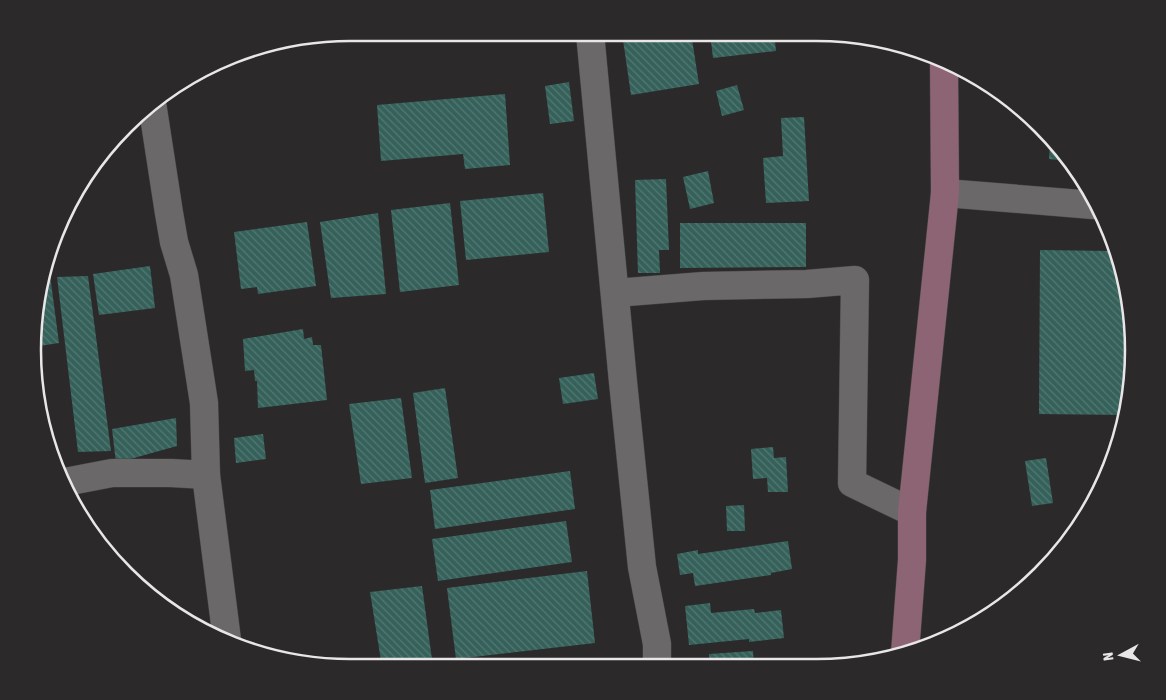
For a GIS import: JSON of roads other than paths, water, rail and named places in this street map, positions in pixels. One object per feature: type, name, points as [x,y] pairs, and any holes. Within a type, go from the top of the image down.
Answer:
[{"type":"main road","points":[[906,645],[912,560],[912,512],[945,193],[944,69]]},
{"type":"street","points":[[591,41],[642,567],[657,644],[657,659]]},
{"type":"street","points":[[153,112],[168,213],[184,275],[204,402],[206,475],[226,632]]},
{"type":"street","points":[[945,193],[1088,205]]},
{"type":"street","points":[[615,293],[703,286],[807,284],[855,280],[852,483],[912,512]]},
{"type":"street","points":[[70,481],[112,473],[206,475]]}]
